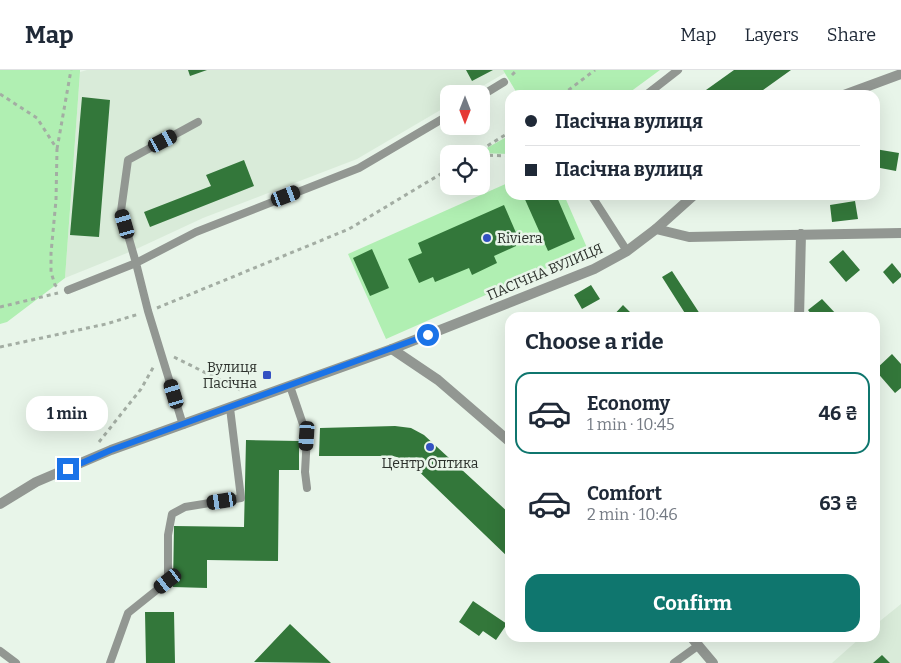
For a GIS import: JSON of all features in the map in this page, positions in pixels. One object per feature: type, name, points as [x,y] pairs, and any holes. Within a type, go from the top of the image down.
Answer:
[{"type":"street","points":[[858,90],[901,74]]},
{"type":"street","name":"ПАСІЧНА ВУЛИЦЯ","points":[[0,504],[36,482],[84,462],[392,349],[594,269],[656,229],[688,200]]},
{"type":"street","points":[[656,229],[689,236],[901,233]]},
{"type":"street","points":[[799,312],[801,234]]},
{"type":"street","points":[[392,349],[438,380],[505,438]]},
{"type":"street","points":[[699,642],[713,663]]},
{"type":"lane","points":[[652,90],[678,70]]},
{"type":"lane","points":[[490,91],[504,82]]},
{"type":"lane","points":[[68,290],[136,263],[196,232],[359,168],[440,120]]},
{"type":"lane","points":[[183,425],[148,311],[121,211],[128,160],[198,122]]},
{"type":"lane","points":[[594,200],[626,250]]},
{"type":"lane","points":[[290,386],[307,436],[304,472],[307,488]]},
{"type":"lane","points":[[110,663],[128,613],[168,581],[168,535],[172,514],[185,507],[241,498],[230,408]]},
{"type":"lane","points":[[674,663],[696,642]]},
{"type":"lane","points":[[0,651],[16,663]]},
{"type":"path","points":[[68,290],[55,285],[51,272],[57,150],[72,70]]},
{"type":"path","points":[[569,90],[595,70]]},
{"type":"path","points":[[0,94],[37,118],[57,150]]},
{"type":"path","points":[[489,145],[505,135]]},
{"type":"path","points":[[490,155],[505,156]]},
{"type":"path","points":[[0,347],[106,324],[191,296],[348,229],[440,174]]},
{"type":"path","points":[[0,307],[68,290]]},
{"type":"path","points":[[84,462],[141,388],[154,365],[159,348],[193,368],[256,399]]},
{"type":"shaded area","points":[[87,70],[503,70],[505,73],[484,85],[440,85],[440,110],[357,159],[203,218],[132,251],[65,278],[80,72]]},
{"type":"shaded area","points":[[901,604],[901,663],[832,663],[856,642],[880,642],[880,621]]},
{"type":"green space","points":[[0,70],[80,70],[65,278],[7,322],[0,324]]},
{"type":"green space","points":[[503,70],[660,70],[633,90],[515,90]]},
{"type":"green space","points":[[505,138],[505,154],[490,153],[490,146]]},
{"type":"green space","points":[[505,184],[505,200],[566,200],[588,250],[386,339],[348,254],[481,195],[490,195],[490,191]]},
{"type":"building","points":[[188,70],[207,70],[190,76]]},
{"type":"building","points":[[466,70],[493,70],[472,81]]},
{"type":"building","points":[[734,70],[791,70],[763,90],[706,90]]},
{"type":"building","points":[[82,97],[110,100],[99,237],[70,235]]},
{"type":"building","points":[[880,150],[899,153],[896,171],[880,168]]},
{"type":"building","points":[[244,160],[254,186],[150,227],[144,212],[211,186],[206,175]]},
{"type":"building","points":[[525,200],[558,200],[575,239],[548,251]]},
{"type":"building","points":[[855,201],[858,219],[832,222],[830,205]]},
{"type":"building","points":[[504,205],[517,235],[512,237],[516,246],[494,256],[497,263],[472,275],[469,268],[435,282],[433,277],[419,283],[408,259],[422,253],[418,243]]},
{"type":"building","points":[[372,249],[389,288],[370,296],[353,258]]},
{"type":"building","points":[[843,250],[860,270],[846,282],[829,262]]},
{"type":"building","points":[[892,263],[901,274],[901,277],[893,284],[883,272]]},
{"type":"building","points":[[672,271],[699,312],[684,312],[662,277]]},
{"type":"building","points":[[591,285],[600,299],[582,309],[574,295]]},
{"type":"building","points":[[822,299],[834,312],[810,312],[808,310]]},
{"type":"building","points":[[623,305],[630,312],[617,312]]},
{"type":"building","points":[[892,354],[901,364],[901,388],[895,393],[880,376],[880,365]]},
{"type":"building","points":[[395,426],[411,428],[424,435],[505,509],[505,554],[407,460],[393,456],[319,456],[320,428]]},
{"type":"building","points":[[246,440],[299,441],[299,470],[279,470],[278,561],[207,560],[207,588],[173,587],[174,526],[244,527]]},
{"type":"building","points":[[473,601],[505,623],[505,627],[496,640],[483,631],[479,636],[459,622]]},
{"type":"building","points":[[145,612],[174,612],[175,663],[146,663]]},
{"type":"building","points":[[290,624],[331,663],[254,662]]},
{"type":"building","points":[[882,655],[890,663],[873,663]]},
{"type":"place","name":"Riviera","points":[[487,238]]},
{"type":"place","name":"Вулиця Пасічна","points":[[267,375]]},
{"type":"place","name":"Центр Оптика","points":[[430,447]]},
{"type":"route","points":[[68,469],[111,450],[428,335]]}]
